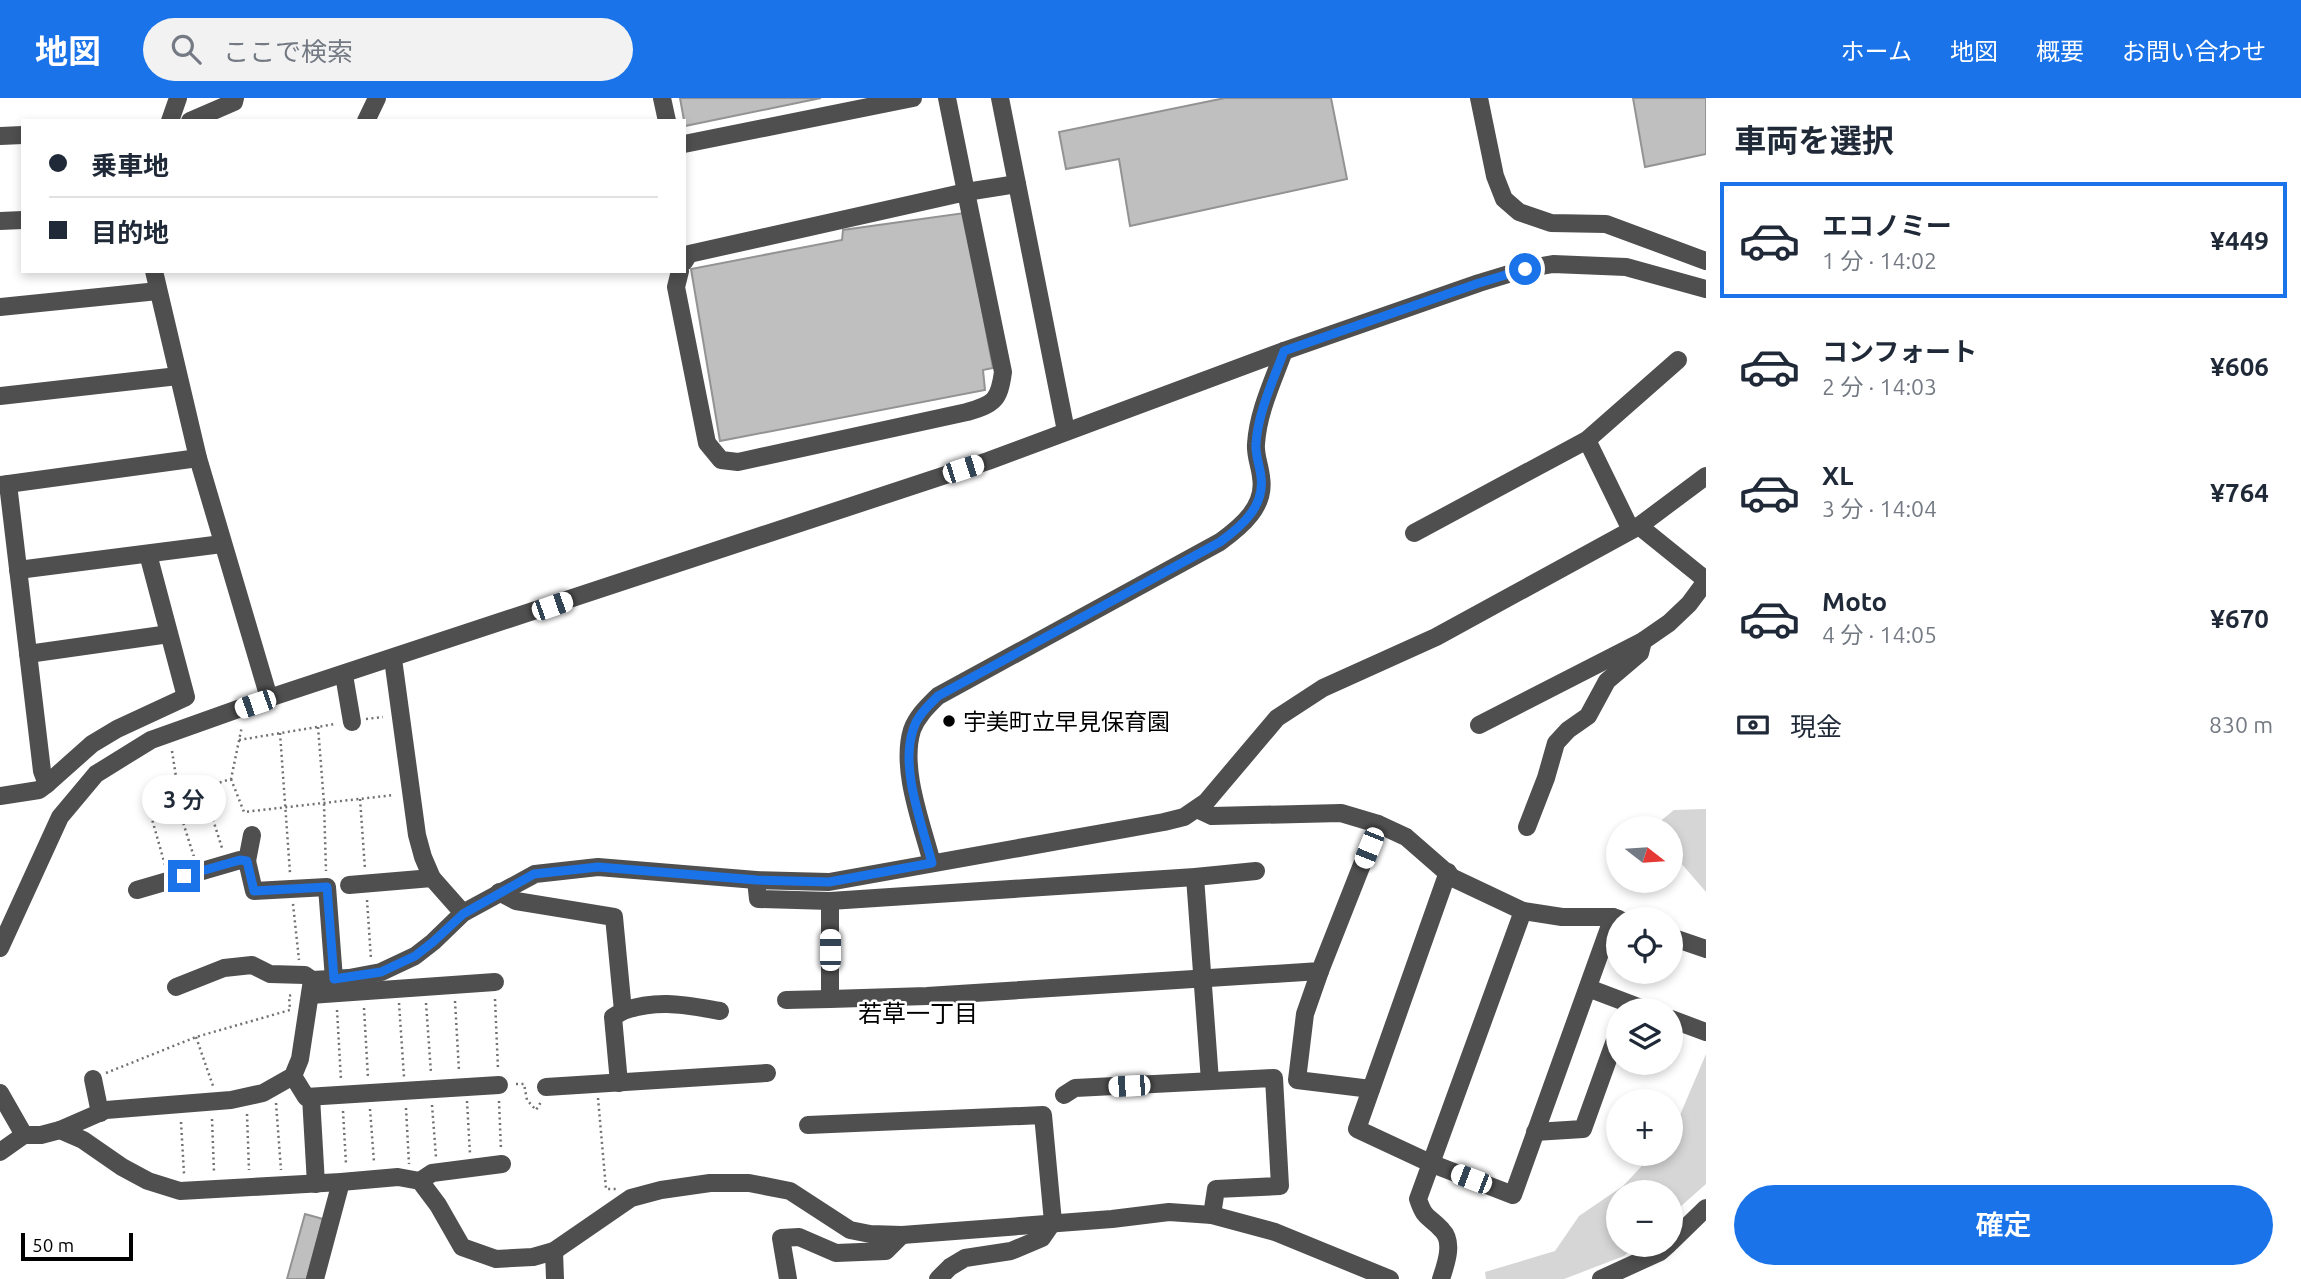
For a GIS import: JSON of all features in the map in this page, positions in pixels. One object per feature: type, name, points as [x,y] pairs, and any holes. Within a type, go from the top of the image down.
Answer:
[{"type":"street","points":[[171,119],[178,98]]},
{"type":"street","points":[[367,119],[377,98]]},
{"type":"street","points":[[662,98],[667,119]]},
{"type":"street","points":[[686,144],[913,98]]},
{"type":"street","points":[[680,273],[676,287],[707,443],[721,460],[738,462],[967,412],[991,404],[1001,391],[1003,372],[947,98]]},
{"type":"street","points":[[1000,98],[1066,430]]},
{"type":"street","points":[[1479,98],[1495,176],[1504,199],[1520,212],[1551,223],[1606,224],[1706,261]]},
{"type":"street","points":[[195,119],[238,100]]},
{"type":"street","points":[[0,136],[21,135]]},
{"type":"street","points":[[686,255],[966,192],[1017,184]]},
{"type":"street","points":[[0,221],[21,220]]},
{"type":"street","points":[[0,948],[60,817],[96,774],[130,752],[166,735],[270,698],[988,461],[1066,430],[1479,283],[1553,264],[1626,268],[1706,289]]},
{"type":"street","points":[[154,273],[198,458],[270,698]]},
{"type":"street","points":[[0,307],[158,290]]},
{"type":"street","points":[[932,863],[912,785],[908,754],[913,729],[923,711],[938,696],[1220,542],[1243,526],[1258,504],[1262,481],[1256,447],[1261,414],[1284,351]]},
{"type":"street","points":[[1414,533],[1587,440],[1678,360]]},
{"type":"street","points":[[0,396],[178,376]]},
{"type":"street","points":[[1479,725],[1643,641],[1679,614],[1706,580],[1635,528],[1587,440]]},
{"type":"street","points":[[47,784],[42,771],[18,570],[4,484],[198,458]]},
{"type":"street","points":[[335,986],[381,972],[415,956],[463,914],[534,874],[598,867],[757,880],[829,882],[1184,817],[1198,809],[1220,786],[1277,718],[1323,688],[1436,637],[1635,528],[1706,476]]},
{"type":"street","points":[[18,570],[222,544]]},
{"type":"street","points":[[0,796],[39,790],[92,744],[117,729],[186,697],[148,554]]},
{"type":"street","points":[[28,653],[169,634]]},
{"type":"street","points":[[1527,827],[1556,743],[1568,730],[1588,716],[1608,681],[1640,653],[1643,641]]},
{"type":"street","points":[[393,659],[417,835],[423,857],[432,878],[463,914]]},
{"type":"street","points":[[344,675],[352,722]]},
{"type":"street","points":[[1198,809],[1212,816],[1341,813],[1378,824],[1406,837],[1453,877],[1523,911],[1562,917],[1606,918]]},
{"type":"street","points":[[1371,1089],[1297,1080],[1305,1014],[1378,824]]},
{"type":"street","points":[[252,835],[247,861],[254,891],[327,887],[335,986]]},
{"type":"street","points":[[136,890],[240,860],[247,861]]},
{"type":"street","points":[[757,880],[758,899],[830,901],[1256,871]]},
{"type":"street","points":[[1448,872],[1357,1129],[1430,1163],[1513,1195],[1606,943]]},
{"type":"street","points":[[1195,877],[1210,1082]]},
{"type":"street","points":[[358,884],[432,878]]},
{"type":"street","points":[[499,892],[516,901],[614,918],[623,1011]]},
{"type":"street","points":[[830,901],[830,999]]},
{"type":"street","points":[[1441,1279],[1449,1249],[1444,1231],[1424,1217],[1418,1199],[1523,911]]},
{"type":"street","points":[[1683,941],[1706,949]]},
{"type":"street","points":[[176,986],[224,968],[252,965],[270,974],[310,985],[363,991],[495,982]]},
{"type":"street","points":[[786,1000],[927,996],[1320,971]]},
{"type":"street","points":[[0,1152],[24,1135],[41,1135],[60,1130],[106,1110],[214,1101],[263,1093],[293,1076],[300,1059],[310,985]]},
{"type":"street","points":[[1588,988],[1610,998]]},
{"type":"street","points":[[620,1083],[613,1017],[636,1006],[668,1002],[720,1011]]},
{"type":"street","points":[[1683,1023],[1706,1032]]},
{"type":"street","points":[[1535,1132],[1583,1129],[1606,1065]]},
{"type":"street","points":[[546,1087],[767,1073]]},
{"type":"street","points":[[293,1076],[306,1097],[499,1085]]},
{"type":"street","points":[[1064,1095],[1075,1088],[1275,1078],[1280,1186],[1216,1189],[1212,1215]]},
{"type":"street","points":[[93,1079],[100,1113]]},
{"type":"street","points":[[0,1093],[24,1135]]},
{"type":"street","points":[[311,1097],[316,1184]]},
{"type":"street","points":[[808,1125],[1043,1115],[1053,1222],[1042,1238],[1011,1251],[965,1258],[950,1267],[938,1279]]},
{"type":"street","points":[[60,1130],[83,1140],[148,1181],[184,1191],[398,1177],[415,1180],[437,1172],[502,1164]]},
{"type":"street","points":[[415,1180],[439,1205],[463,1247],[496,1259],[533,1257],[554,1251],[610,1211],[635,1197],[661,1190],[710,1183],[749,1183],[790,1191],[850,1230],[902,1235],[1169,1212],[1212,1215],[1275,1232],[1390,1279]]},
{"type":"street","points":[[315,1279],[344,1182]]},
{"type":"street","points":[[1683,1231],[1706,1209]]},
{"type":"street","points":[[788,1279],[781,1238],[799,1237],[836,1253],[886,1251],[902,1235]]},
{"type":"street","points":[[554,1251],[555,1279]]},
{"type":"street","points":[[1601,1279],[1649,1257]]},
{"type":"path","points":[[240,709],[243,723],[231,779],[244,811],[411,793]]},
{"type":"path","points":[[239,740],[401,714]]},
{"type":"path","points":[[318,727],[327,887]]},
{"type":"path","points":[[93,1079],[196,1037],[290,1010],[289,996],[310,985],[299,960],[280,733]]},
{"type":"path","points":[[166,735],[171,748],[177,796],[199,872]]},
{"type":"path","points":[[170,881],[148,805],[231,779]]},
{"type":"path","points":[[203,788],[227,864]]},
{"type":"path","points":[[360,799],[358,884],[372,974]]},
{"type":"path","points":[[495,982],[502,1164]]},
{"type":"path","points":[[454,984],[471,1167]]},
{"type":"path","points":[[335,986],[344,1182]]},
{"type":"path","points":[[425,986],[437,1172]]},
{"type":"path","points":[[398,988],[405,1091],[415,1180]]},
{"type":"path","points":[[363,991],[375,1179]]},
{"type":"path","points":[[196,1037],[206,1069],[211,1074],[215,1189]]},
{"type":"path","points":[[499,1085],[524,1084],[527,1100],[536,1110],[541,1105],[542,1090],[546,1087]]},
{"type":"path","points":[[596,1084],[606,1189],[630,1189],[635,1197]]},
{"type":"path","points":[[246,1096],[250,1187]]},
{"type":"path","points":[[276,1100],[282,1186]]},
{"type":"path","points":[[180,1104],[184,1191]]},
{"type":"shaded area","points":[[1706,809],[1706,892],[1684,867],[1684,816],[1667,816],[1674,810]]},
{"type":"shaded area","points":[[1706,1054],[1706,1184],[1683,1204],[1683,1180],[1629,1180],[1642,1166],[1683,1166],[1683,1108]]},
{"type":"shaded area","points":[[1606,1198],[1606,1257],[1621,1257],[1564,1279],[1486,1279],[1485,1272],[1555,1251],[1579,1216]]},
{"type":"building","points":[[680,98],[821,98],[686,126],[686,119],[684,119]]},
{"type":"building","points":[[1225,98],[1331,98],[1347,179],[1130,226],[1119,159],[1066,169],[1059,132]]},
{"type":"building","points":[[1633,98],[1706,98],[1706,154],[1645,167]]},
{"type":"building","points":[[964,213],[993,368],[983,370],[985,390],[720,441],[691,269],[842,240],[843,230]]},
{"type":"building","points":[[305,1214],[323,1219],[307,1279],[287,1279]]},
{"type":"place","name":"宇美町立早見保育園","points":[[949,721]]},
{"type":"district","name":"若草一丁目","points":[[918,1013]]},
{"type":"route","points":[[184,876],[240,860],[247,861],[254,891],[327,887],[334,979],[381,972],[415,956],[463,914],[534,874],[598,867],[757,880],[829,882],[932,863],[912,785],[908,754],[913,729],[923,711],[938,696],[1220,542],[1243,526],[1258,504],[1262,481],[1256,447],[1261,414],[1284,351],[1525,269]]}]
